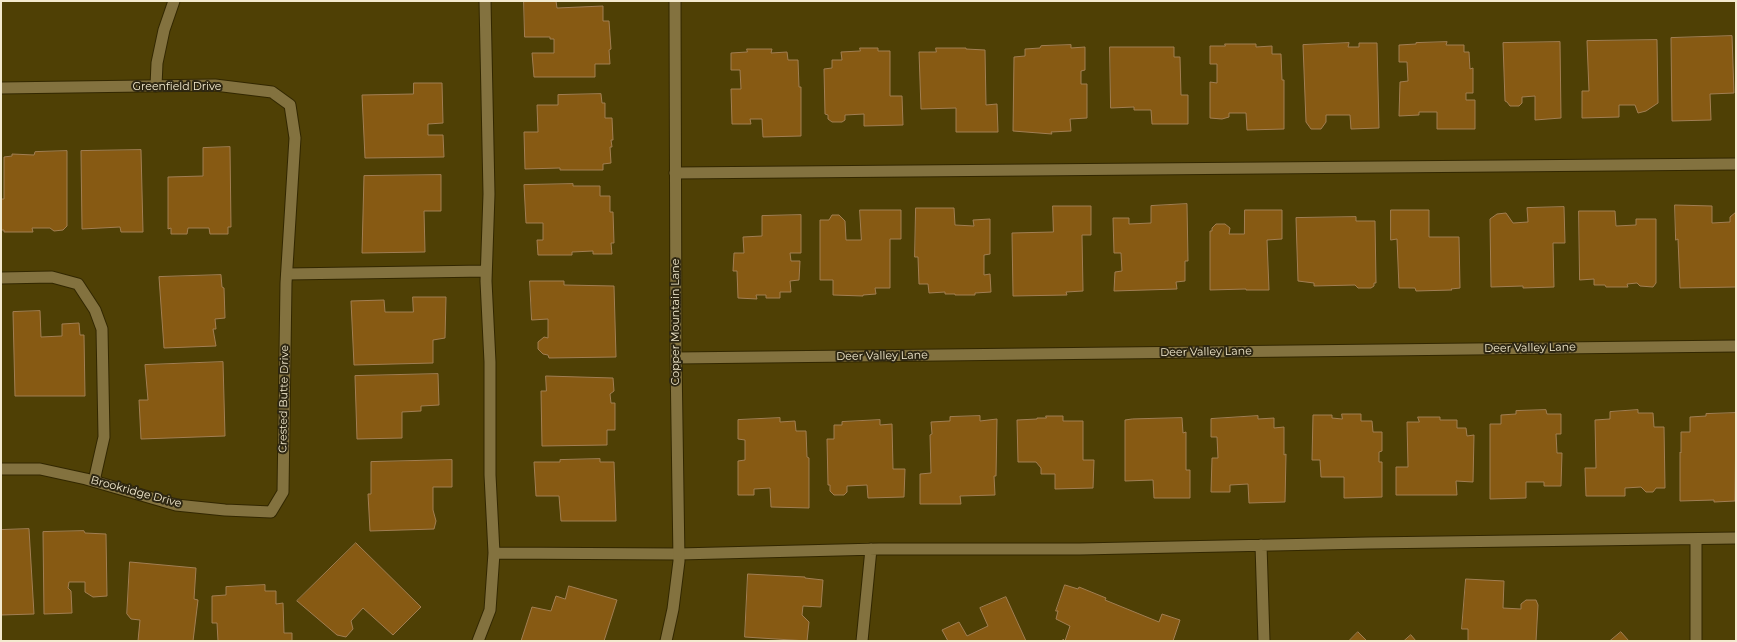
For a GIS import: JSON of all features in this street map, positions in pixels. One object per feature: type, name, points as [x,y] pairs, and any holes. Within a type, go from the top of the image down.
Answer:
[{"type":"street","points":[[156,86],[157,63],[164,30],[174,1]]},
{"type":"street","points":[[478,641],[490,610],[494,553],[490,475],[490,362],[486,271],[489,194],[485,1]]},
{"type":"street","name":"Copper Mountain Lane","points":[[666,641],[673,609],[679,554],[676,358],[675,1]]},
{"type":"street","name":"Greenfield Drive","points":[[1,88],[215,85],[272,92],[290,105],[295,138],[286,278]]},
{"type":"street","points":[[676,172],[1736,164]]},
{"type":"street","points":[[286,278],[486,271]]},
{"type":"street","points":[[1,278],[52,278],[78,284],[96,310],[102,329],[104,437],[94,481]]},
{"type":"street","name":"Crested Butte Drive","points":[[271,512],[283,492],[286,278]]},
{"type":"street","name":"Deer Valley Lane","points":[[676,358],[1736,346]]},
{"type":"street","name":"Brookridge Drive","points":[[1,469],[40,469],[94,481],[176,505],[225,510],[271,512]]},
{"type":"street","points":[[494,553],[679,554],[871,549],[1080,549],[1736,538]]},
{"type":"street","points":[[1696,539],[1696,641]]},
{"type":"street","points":[[1261,545],[1264,641]]},
{"type":"street","points":[[862,641],[871,549]]},
{"type":"building","points":[[524,1],[556,1],[557,8],[603,6],[603,21],[609,21],[611,49],[609,50],[610,64],[595,64],[595,77],[534,77],[532,53],[554,53],[554,39],[550,39],[550,37],[525,37]]},
{"type":"building","points":[[1732,36],[1734,93],[1710,94],[1711,120],[1672,121],[1671,38]]},
{"type":"building","points":[[1657,40],[1658,103],[1646,111],[1638,113],[1635,105],[1619,105],[1619,117],[1582,118],[1582,91],[1589,91],[1587,41]]},
{"type":"building","points":[[1447,42],[1446,45],[1464,45],[1464,52],[1469,52],[1470,69],[1473,68],[1473,93],[1466,93],[1466,100],[1475,100],[1475,129],[1437,129],[1437,112],[1419,112],[1419,115],[1399,116],[1400,82],[1408,81],[1407,62],[1399,62],[1399,45]]},
{"type":"building","points":[[1560,42],[1561,118],[1535,120],[1535,96],[1522,97],[1522,103],[1519,106],[1510,106],[1505,101],[1503,43]]},
{"type":"building","points":[[1349,43],[1348,47],[1359,47],[1359,43],[1377,43],[1379,128],[1351,129],[1350,115],[1326,115],[1326,122],[1321,129],[1311,129],[1306,122],[1303,45]]},
{"type":"building","points":[[1225,44],[1256,44],[1256,47],[1272,46],[1272,54],[1281,54],[1282,80],[1284,80],[1284,129],[1247,130],[1246,113],[1229,113],[1229,117],[1222,119],[1210,118],[1210,82],[1217,83],[1217,64],[1210,64],[1210,46],[1225,46]]},
{"type":"building","points":[[1071,45],[1071,48],[1085,47],[1085,70],[1081,71],[1081,84],[1087,84],[1087,118],[1070,119],[1071,131],[1051,132],[1052,134],[1013,131],[1014,57],[1025,56],[1025,49],[1040,48],[1041,46]]},
{"type":"building","points":[[1110,47],[1174,47],[1174,57],[1180,57],[1181,95],[1188,95],[1188,124],[1152,124],[1151,110],[1134,110],[1134,107],[1111,108]]},
{"type":"building","points":[[860,48],[878,48],[878,51],[890,51],[890,96],[902,96],[903,125],[864,126],[864,114],[845,115],[845,120],[842,122],[832,122],[828,119],[828,115],[825,114],[824,69],[832,68],[832,60],[842,60],[841,52],[860,51]]},
{"type":"building","points":[[936,48],[966,48],[985,50],[986,105],[997,104],[998,132],[956,132],[956,108],[921,109],[919,52],[936,52]]},
{"type":"building","points":[[747,49],[772,49],[771,53],[787,52],[788,60],[798,60],[799,87],[801,87],[801,136],[763,137],[762,119],[750,119],[751,124],[732,124],[731,89],[741,89],[740,70],[731,70],[731,53],[747,52]]},
{"type":"building","points":[[414,83],[442,83],[443,123],[428,124],[428,135],[443,135],[444,157],[365,158],[362,95],[413,94]]},
{"type":"building","points":[[601,94],[602,103],[605,103],[605,118],[612,118],[613,140],[611,140],[612,147],[610,147],[611,163],[603,164],[603,170],[560,170],[560,168],[525,169],[524,132],[538,132],[537,105],[558,105],[558,95]]},
{"type":"building","points":[[230,147],[231,227],[228,227],[228,234],[210,234],[209,228],[188,228],[187,234],[171,234],[171,228],[168,229],[168,177],[203,176],[203,148]]},
{"type":"building","points":[[141,150],[143,232],[121,232],[120,227],[82,229],[81,151]]},
{"type":"building","points":[[67,151],[67,226],[63,230],[54,231],[50,228],[32,228],[33,232],[4,232],[4,230],[1,230],[1,199],[4,199],[4,157],[12,156],[12,154],[34,155],[35,152]]},
{"type":"building","points":[[441,175],[441,211],[424,211],[425,252],[362,253],[364,176]]},
{"type":"building","points":[[573,184],[573,186],[600,186],[600,196],[610,196],[610,212],[613,212],[614,243],[611,243],[612,254],[593,254],[593,251],[572,252],[572,255],[538,255],[537,240],[543,240],[543,223],[526,223],[524,185]]},
{"type":"building","points":[[1187,204],[1188,261],[1185,261],[1185,281],[1176,282],[1177,289],[1114,291],[1115,272],[1122,271],[1121,253],[1114,253],[1113,218],[1129,218],[1129,224],[1151,223],[1151,206]]},
{"type":"building","points":[[1675,205],[1712,206],[1712,223],[1730,222],[1730,217],[1736,212],[1736,287],[1680,288]]},
{"type":"building","points":[[1053,206],[1091,206],[1091,235],[1082,235],[1083,291],[1066,292],[1067,295],[1013,296],[1012,233],[1053,232]]},
{"type":"building","points":[[1564,207],[1565,243],[1553,243],[1554,287],[1491,287],[1490,219],[1497,214],[1506,213],[1513,223],[1528,222],[1527,208]]},
{"type":"building","points":[[916,208],[954,208],[955,225],[974,226],[973,220],[990,219],[990,254],[984,255],[984,275],[990,274],[991,292],[975,293],[975,295],[945,294],[945,292],[929,293],[928,284],[919,284],[918,257],[915,257]]},
{"type":"building","points":[[860,210],[901,210],[901,239],[890,239],[890,288],[875,288],[876,294],[863,296],[833,295],[833,280],[820,280],[820,220],[829,220],[832,215],[839,215],[845,221],[846,240],[861,240]]},
{"type":"building","points":[[1245,210],[1282,210],[1282,239],[1267,240],[1269,290],[1210,290],[1210,231],[1212,231],[1212,228],[1216,224],[1225,224],[1230,228],[1229,234],[1244,234]]},
{"type":"building","points":[[1391,210],[1429,210],[1429,237],[1459,237],[1460,288],[1451,289],[1452,290],[1416,291],[1415,288],[1399,288],[1397,239],[1391,240]]},
{"type":"building","points":[[1579,211],[1615,211],[1616,226],[1636,225],[1636,219],[1656,219],[1656,283],[1653,287],[1640,286],[1637,283],[1627,284],[1628,287],[1606,287],[1605,285],[1594,285],[1594,279],[1580,280]]},
{"type":"building","points":[[801,215],[801,253],[790,253],[791,261],[800,261],[799,280],[790,281],[791,292],[780,292],[780,298],[766,298],[766,295],[756,295],[757,299],[738,298],[737,271],[733,271],[734,253],[744,253],[743,237],[762,236],[762,216]]},
{"type":"building","points":[[1356,217],[1356,221],[1375,221],[1376,283],[1374,283],[1374,286],[1371,288],[1358,288],[1355,285],[1314,286],[1314,283],[1298,281],[1296,218]]},
{"type":"building","points":[[221,275],[222,287],[224,288],[225,318],[215,319],[216,329],[213,329],[216,346],[164,348],[159,277]]},
{"type":"building","points":[[530,281],[564,281],[564,285],[614,286],[616,357],[549,358],[548,355],[543,354],[538,349],[538,342],[544,337],[548,338],[548,319],[532,320]]},
{"type":"building","points":[[413,297],[446,297],[445,338],[433,340],[433,363],[354,365],[351,301],[384,300],[385,312],[413,312]]},
{"type":"building","points":[[40,311],[41,337],[62,336],[62,324],[79,323],[80,335],[84,335],[85,396],[15,396],[13,312]]},
{"type":"building","points":[[223,362],[225,436],[141,439],[139,400],[148,400],[145,365]]},
{"type":"building","points":[[438,374],[439,405],[421,406],[421,411],[402,412],[402,438],[357,439],[355,376]]},
{"type":"building","points":[[546,376],[613,378],[614,391],[610,394],[611,403],[615,403],[615,430],[607,430],[607,445],[542,446],[541,391],[546,391]]},
{"type":"building","points":[[1546,410],[1547,414],[1561,414],[1561,434],[1556,434],[1557,453],[1562,453],[1561,486],[1544,486],[1544,482],[1526,482],[1526,498],[1490,499],[1490,424],[1501,424],[1501,415],[1516,414],[1516,411]]},
{"type":"building","points":[[1638,410],[1638,413],[1653,413],[1654,427],[1664,427],[1665,488],[1656,488],[1653,492],[1646,492],[1641,487],[1625,488],[1625,496],[1586,496],[1585,468],[1596,468],[1595,420],[1610,419],[1610,412]]},
{"type":"building","points":[[1736,413],[1735,501],[1680,501],[1681,432],[1690,432],[1690,417],[1706,416],[1706,414]]},
{"type":"building","points":[[1342,414],[1361,414],[1361,421],[1372,421],[1373,432],[1382,432],[1382,451],[1379,452],[1379,462],[1382,462],[1382,497],[1344,498],[1344,477],[1321,477],[1320,460],[1312,460],[1313,415],[1332,415],[1332,418],[1342,419]]},
{"type":"building","points":[[980,416],[980,421],[997,419],[996,476],[994,476],[995,495],[960,496],[961,504],[920,504],[920,474],[931,473],[931,422],[950,421],[950,417]]},
{"type":"building","points":[[1046,416],[1063,416],[1063,421],[1083,421],[1083,460],[1094,460],[1093,488],[1055,489],[1055,474],[1041,474],[1041,468],[1036,462],[1018,462],[1017,420],[1046,418]]},
{"type":"building","points":[[1258,416],[1258,419],[1274,418],[1274,428],[1284,427],[1284,455],[1286,454],[1285,502],[1249,503],[1248,484],[1230,485],[1230,492],[1211,492],[1212,458],[1218,458],[1217,437],[1211,437],[1211,419]]},
{"type":"building","points":[[1418,417],[1440,417],[1440,420],[1457,420],[1457,428],[1466,428],[1467,436],[1474,435],[1473,482],[1456,481],[1457,495],[1396,495],[1396,467],[1408,467],[1407,422],[1419,422]]},
{"type":"building","points":[[780,418],[780,422],[795,421],[796,431],[806,431],[807,457],[809,458],[809,508],[771,507],[770,488],[754,489],[754,495],[738,495],[738,461],[745,460],[745,440],[738,439],[738,420]]},
{"type":"building","points":[[1182,418],[1183,433],[1186,432],[1186,470],[1190,470],[1190,498],[1154,498],[1153,480],[1125,481],[1125,420]]},
{"type":"building","points":[[880,420],[880,425],[892,424],[893,469],[905,469],[904,497],[868,498],[867,485],[847,486],[847,492],[844,495],[834,495],[830,491],[830,485],[828,485],[827,439],[834,439],[834,425],[842,425],[842,422]]},
{"type":"building","points":[[600,459],[600,462],[614,462],[616,521],[561,521],[559,496],[536,496],[534,462]]},
{"type":"building","points":[[452,460],[452,487],[433,487],[433,510],[436,521],[434,529],[370,531],[368,494],[371,494],[371,462]]},
{"type":"building","points":[[29,529],[34,614],[1,615],[1,530]]},
{"type":"building","points":[[84,531],[85,533],[106,534],[107,596],[93,597],[85,592],[85,582],[69,582],[68,588],[71,591],[72,613],[44,614],[43,532]]},
{"type":"building","points":[[356,543],[421,607],[393,635],[363,608],[351,621],[353,629],[346,637],[337,635],[297,601]]},
{"type":"building","points":[[130,562],[196,568],[194,599],[198,600],[193,641],[138,641],[140,620],[131,619],[127,614]]},
{"type":"building","points":[[748,574],[805,577],[823,580],[821,607],[803,606],[802,615],[809,622],[807,641],[745,637]]},
{"type":"building","points":[[1466,579],[1504,581],[1503,608],[1521,609],[1521,604],[1526,600],[1536,600],[1538,605],[1536,641],[1468,641],[1468,629],[1462,629]]},
{"type":"building","points":[[265,585],[265,591],[276,591],[276,604],[283,603],[284,633],[292,633],[292,641],[218,641],[217,623],[212,623],[212,596],[226,595],[226,587]]},
{"type":"building","points":[[1065,585],[1078,589],[1079,587],[1106,598],[1105,600],[1159,622],[1162,614],[1180,620],[1173,641],[1065,641],[1070,626],[1056,619],[1058,611],[1056,611]]},
{"type":"building","points":[[569,586],[617,600],[604,641],[521,641],[532,607],[551,611],[556,596],[565,599]]},
{"type":"building","points":[[1006,597],[1026,641],[948,641],[942,630],[959,622],[967,636],[988,626],[980,608]]},
{"type":"building","points":[[1358,632],[1367,641],[1349,641]]},
{"type":"building","points":[[1621,632],[1629,641],[1610,641]]},
{"type":"building","points":[[1411,635],[1416,641],[1404,641]]}]
